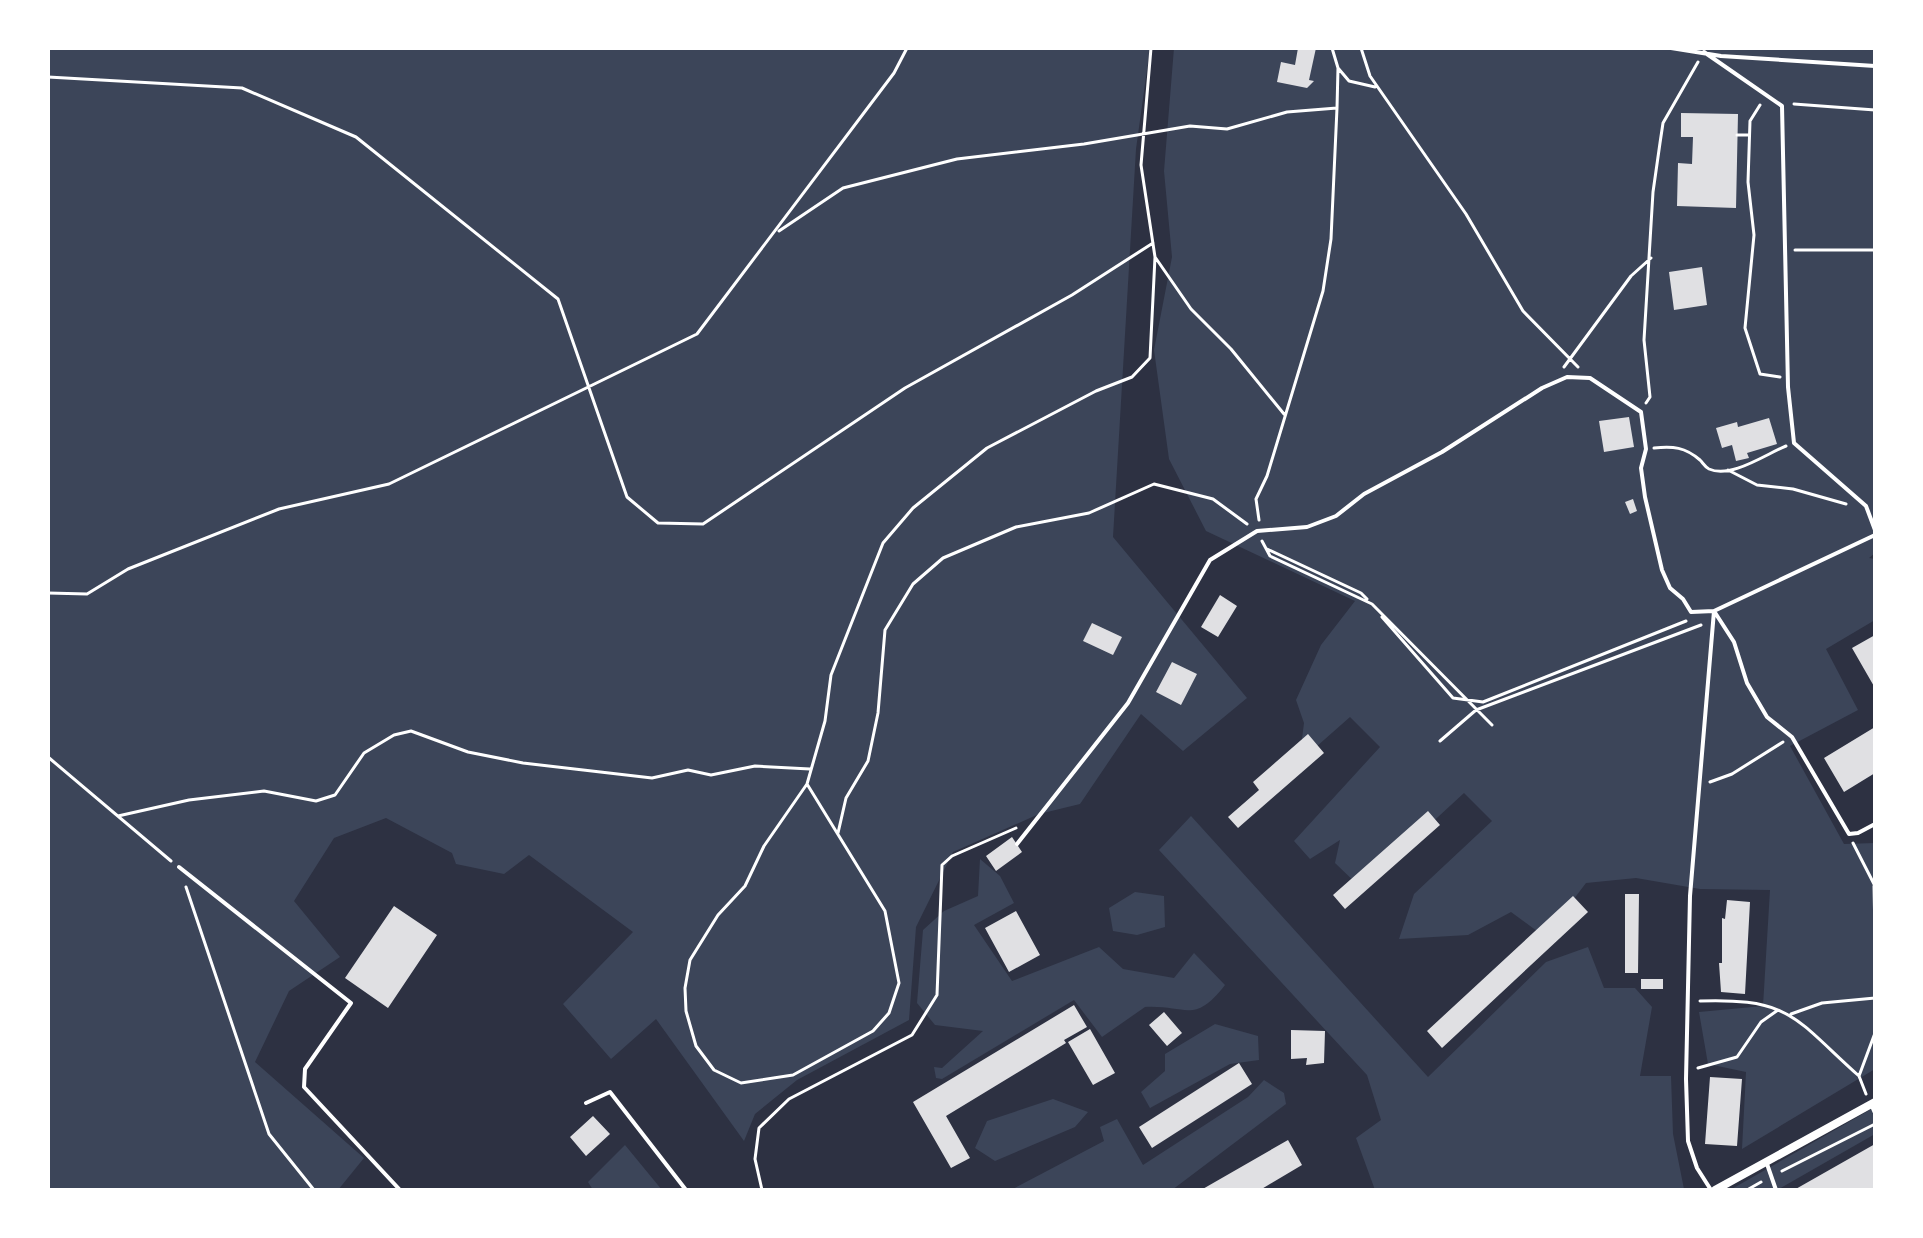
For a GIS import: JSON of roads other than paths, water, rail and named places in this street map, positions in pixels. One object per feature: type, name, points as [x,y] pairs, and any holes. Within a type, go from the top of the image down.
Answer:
[{"type":"street","points":[[1713,1190],[1874,1106]]},
{"type":"lane","points":[[1671,48],[1875,66]]},
{"type":"lane","points":[[1017,844],[1128,703],[1210,560],[1259,531],[1307,527],[1336,516],[1364,494],[1442,452],[1542,388],[1567,377],[1590,378],[1641,412],[1646,449],[1641,468],[1662,570],[1670,588],[1683,599],[1691,612],[1714,611],[1875,533],[1866,506],[1794,443],[1788,377],[1782,106],[1704,52]]},
{"type":"lane","points":[[1714,611],[1734,642],[1747,683],[1767,717],[1792,737],[1849,834],[1875,824]]},
{"type":"lane","points":[[1713,1190],[1697,1168],[1688,1141],[1686,1068],[1698,782],[1714,611]]},
{"type":"lane","points":[[179,867],[351,1003],[305,1069],[304,1087],[400,1190]]},
{"type":"lane","points":[[586,1103],[610,1092],[686,1190]]},
{"type":"lane","points":[[1767,1164],[1776,1190]]}]
